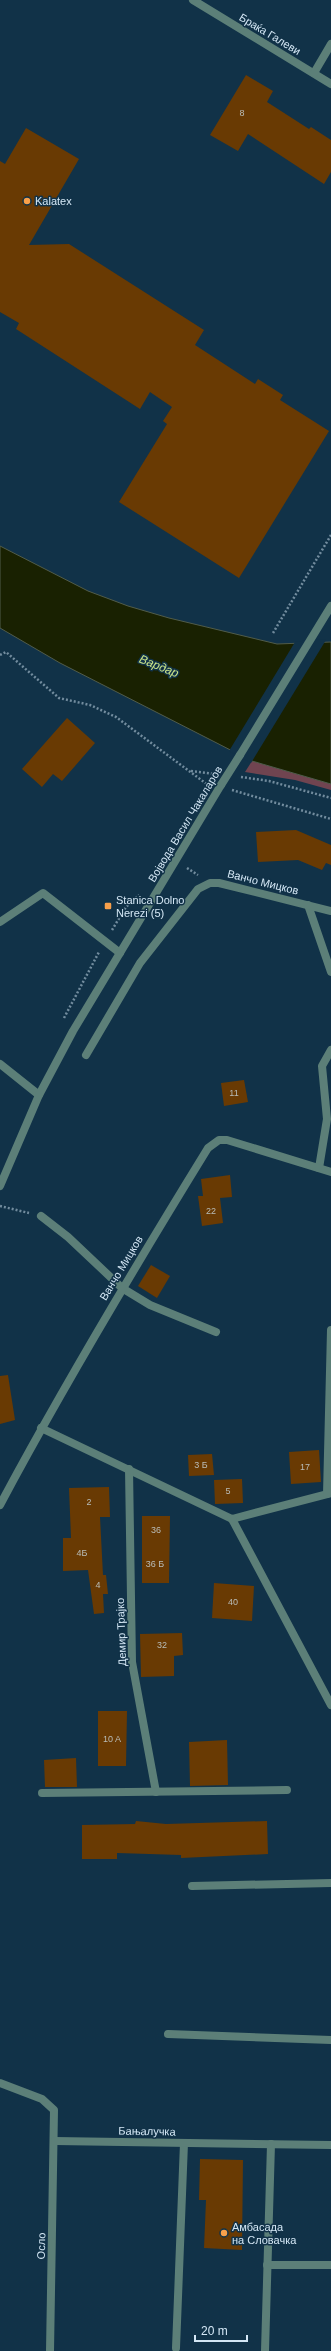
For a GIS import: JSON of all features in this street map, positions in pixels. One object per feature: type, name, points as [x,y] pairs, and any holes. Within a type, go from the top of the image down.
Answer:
[{"type":"street","name":"Браќа Галеви","points":[[194,0],[331,84]]},
{"type":"street","points":[[314,73],[331,44]]},
{"type":"street","name":"Војвода Васил Чакаларов","points":[[0,1186],[39,1095],[73,1031],[331,606]]},
{"type":"street","name":"Ванчо Мицков","points":[[86,1054],[140,963],[198,889],[210,883],[219,883],[331,911]]},
{"type":"street","points":[[0,922],[43,893],[120,952]]},
{"type":"street","points":[[308,905],[331,972]]},
{"type":"street","points":[[319,1168],[327,1119],[322,1066],[331,1050]]},
{"type":"street","points":[[0,1064],[39,1095]]},
{"type":"street","name":"Ванчо Мицков","points":[[0,1505],[41,1428],[122,1288],[208,1148],[214,1143],[227,1140],[331,1172]]},
{"type":"street","points":[[41,1216],[68,1238],[122,1288],[150,1305],[216,1332]]},
{"type":"street","points":[[232,1519],[329,1493],[331,1330]]},
{"type":"street","points":[[41,1428],[232,1519],[331,1705]]},
{"type":"street","name":"Демир Трајко","points":[[129,1469],[132,1662],[156,1792]]},
{"type":"street","points":[[42,1793],[287,1790]]},
{"type":"street","points":[[192,1886],[331,1883]]},
{"type":"street","points":[[168,2034],[331,2040]]},
{"type":"street","points":[[0,2083],[42,2099],[54,2110],[55,2141]]},
{"type":"street","name":"Бањалучка","points":[[55,2141],[331,2145]]},
{"type":"street","name":"Осло","points":[[50,2351],[55,2141]]},
{"type":"street","points":[[176,2348],[184,2143]]},
{"type":"street","points":[[265,2351],[271,2144]]},
{"type":"street","points":[[267,2265],[331,2265]]},
{"type":"path","points":[[273,633],[331,535]]},
{"type":"path","points":[[0,655],[6,652],[59,698],[90,705],[116,718],[191,771]]},
{"type":"path","points":[[269,781],[331,798]]},
{"type":"path","points":[[240,794],[331,819]]},
{"type":"path","points":[[0,1206],[41,1216]]},
{"type":"shaded area","points":[[252,761],[331,784],[331,790],[295,780],[245,772]]},
{"type":"water","name":"Вардар","points":[[0,546],[88,591],[128,606],[169,618],[277,644],[331,642],[331,784],[252,761],[60,663],[0,628]]},
{"type":"pier","points":[[316,639],[326,640],[251,763],[229,751],[295,642]]},
{"type":"building","points":[[246,75],[273,91],[267,102],[309,129],[311,127],[331,140],[331,172],[324,184],[248,134],[238,151],[210,135]]},
{"type":"building","points":[[26,128],[79,159],[29,245],[69,244],[204,330],[195,345],[255,384],[258,379],[283,395],[280,400],[329,431],[239,578],[119,502],[167,424],[163,421],[172,407],[150,392],[140,409],[16,329],[19,323],[0,312],[0,161],[5,164]]},
{"type":"building","points":[[67,718],[95,743],[62,781],[53,774],[42,787],[22,769]]},
{"type":"building","points":[[296,830],[331,845],[331,865],[326,863],[322,870],[298,860],[258,862],[256,832]]},
{"type":"building","points":[[244,1080],[248,1102],[224,1106],[221,1083]]},
{"type":"building","points":[[230,1175],[232,1197],[220,1198],[223,1223],[202,1226],[198,1196],[203,1196],[201,1179]]},
{"type":"building","points":[[151,1265],[170,1276],[157,1298],[138,1286]]},
{"type":"building","points":[[8,1375],[15,1420],[0,1424],[0,1376]]},
{"type":"building","points":[[319,1450],[321,1482],[291,1484],[289,1452]]},
{"type":"building","points":[[212,1454],[214,1475],[189,1476],[188,1455]]},
{"type":"building","points":[[242,1479],[243,1503],[215,1504],[214,1480]]},
{"type":"building","points":[[109,1487],[110,1517],[100,1517],[103,1575],[106,1575],[108,1594],[103,1594],[104,1613],[94,1614],[88,1570],[63,1571],[63,1538],[71,1538],[69,1488]]},
{"type":"building","points":[[142,1516],[170,1516],[169,1583],[142,1583]]},
{"type":"building","points":[[214,1583],[254,1586],[252,1621],[212,1618]]},
{"type":"building","points":[[182,1633],[183,1655],[174,1656],[174,1676],[141,1677],[140,1634]]},
{"type":"building","points":[[98,1711],[127,1711],[126,1766],[98,1766]]},
{"type":"building","points":[[227,1740],[228,1785],[190,1786],[189,1742]]},
{"type":"building","points":[[76,1758],[77,1787],[45,1787],[44,1760]]},
{"type":"building","points":[[136,1821],[166,1824],[267,1821],[268,1854],[181,1858],[181,1855],[117,1853],[117,1859],[82,1859],[82,1825],[135,1824]]},
{"type":"building","points":[[200,2159],[243,2160],[242,2250],[204,2248],[206,2200],[199,2200]]},
{"type":"place","name":"Kalatex","points":[[27,201]]},
{"type":"place","name":"Stanica Dolno Nerezi (5)","points":[[108,906]]},
{"type":"place","name":"Амбасада на Словачка","points":[[224,2233]]}]
